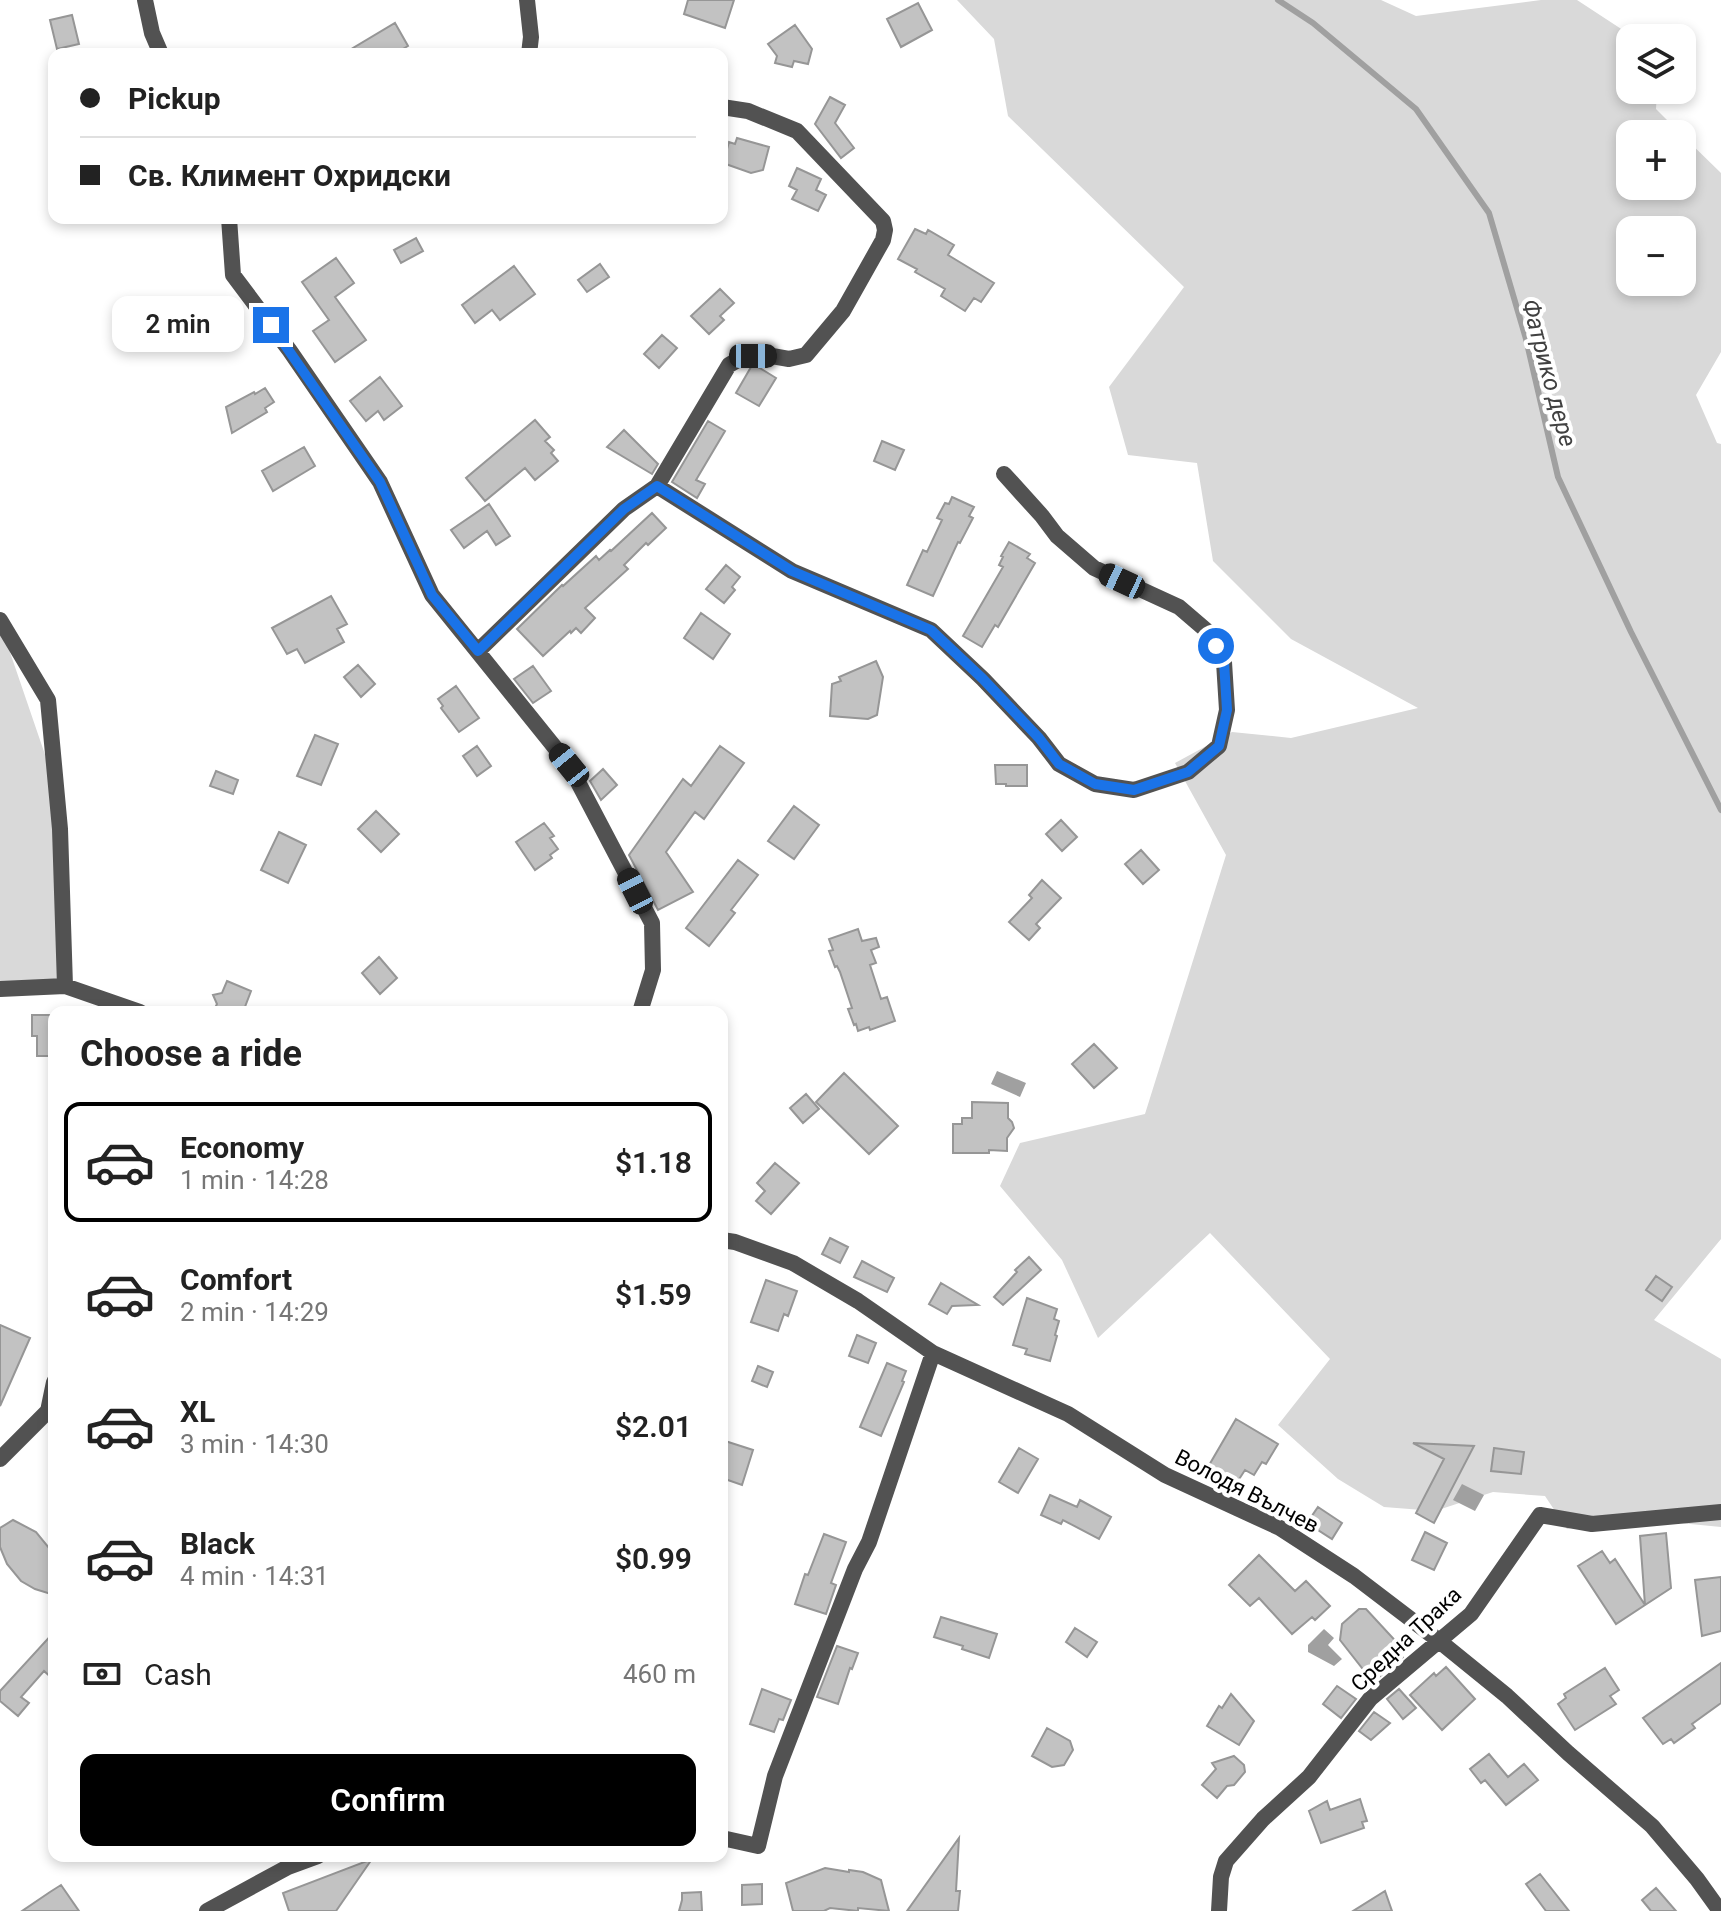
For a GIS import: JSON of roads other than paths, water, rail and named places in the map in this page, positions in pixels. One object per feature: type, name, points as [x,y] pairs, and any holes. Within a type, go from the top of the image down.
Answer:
[{"type":"street","points":[[145,0],[158,48]]},
{"type":"street","points":[[527,0],[530,48]]},
{"type":"street","points":[[478,651],[624,509],[657,486],[729,365],[753,356],[789,359],[806,355],[843,311],[874,257],[885,230],[883,221],[797,131],[748,111],[728,108]]},
{"type":"street","points":[[231,224],[233,275],[290,351],[380,482],[432,595],[569,765],[652,923],[653,970],[642,1006]]},
{"type":"street","points":[[657,486],[792,571],[931,630],[983,679],[1039,738],[1059,764],[1095,784],[1134,790],[1188,772],[1219,746],[1227,710],[1224,662],[1207,631],[1179,607],[1094,568],[1057,536],[1004,474]]},
{"type":"street","points":[[0,620],[48,700],[60,829],[65,986]]},
{"type":"street","points":[[0,989],[65,986],[108,1006]]},
{"type":"street","name":"Володя Вълчев","points":[[728,1241],[793,1263],[858,1301],[933,1353],[1068,1414],[1165,1475],[1280,1528],[1354,1576],[1507,1696],[1652,1826],[1720,1911]]},
{"type":"street","points":[[728,1839],[758,1846],[775,1776],[855,1569],[869,1542],[933,1353]]},
{"type":"street","points":[[0,1459],[48,1414]]},
{"type":"street","name":"Средна Трака","points":[[1219,1911],[1221,1877],[1226,1861],[1263,1819],[1309,1777],[1370,1699],[1471,1614],[1540,1515],[1592,1524],[1721,1512]]},
{"type":"street","points":[[207,1911],[302,1862]]},
{"type":"waterway","name":"Фатрико дере","points":[[1278,0],[1313,23],[1416,109],[1489,213],[1526,339],[1558,477],[1631,632],[1721,810]]}]
